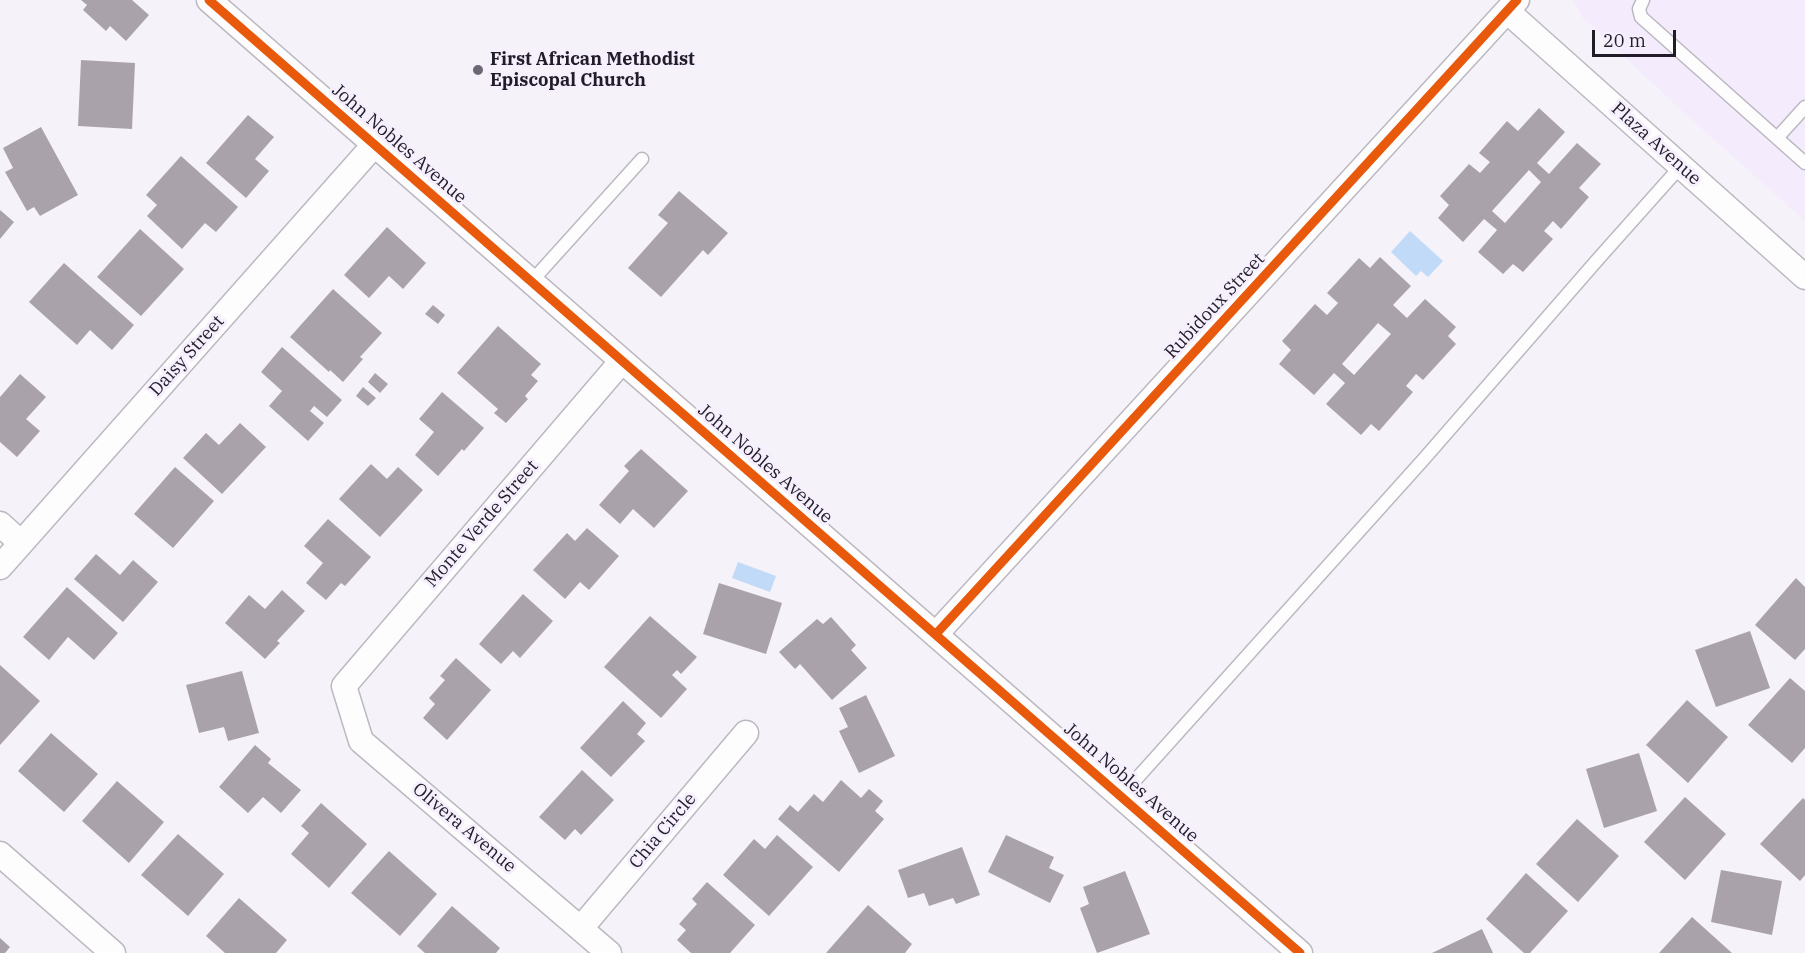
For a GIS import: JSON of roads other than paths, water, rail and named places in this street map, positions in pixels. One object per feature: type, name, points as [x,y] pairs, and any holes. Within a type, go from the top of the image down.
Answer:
[{"type":"street","name":"John Nobles Avenue","points":[[220,4],[621,362],[1300,953]]},
{"type":"street","name":"Plaza Avenue","points":[[1508,6],[1805,277]]},
{"type":"street","name":"Rubidoux Street","points":[[936,634],[1508,6]]},
{"type":"street","name":"Daisy Street","points":[[0,567],[375,144]]},
{"type":"street","name":"Monte Verde Street","points":[[344,686],[621,362]]},
{"type":"street","points":[[0,524],[21,543]]},
{"type":"street","name":"Olivera Avenue","points":[[344,686],[361,741],[609,953]]},
{"type":"street","name":"Chia Circle","points":[[581,928],[746,733]]},
{"type":"street","points":[[0,854],[113,953]]},
{"type":"lane","points":[[1642,0],[1639,9],[1641,17],[1805,164]]},
{"type":"lane","points":[[1777,138],[1805,107]]},
{"type":"lane","points":[[531,282],[642,159]]},
{"type":"lane","points":[[1121,796],[1423,460],[1681,166]]},
{"type":"water","points":[[1410,231],[1443,261],[1428,277],[1421,271],[1416,276],[1391,252]]},
{"type":"water","points":[[738,562],[776,576],[770,592],[732,578]]},
{"type":"place","name":"First African Methodist Episcopal Church","points":[[478,70]]}]
